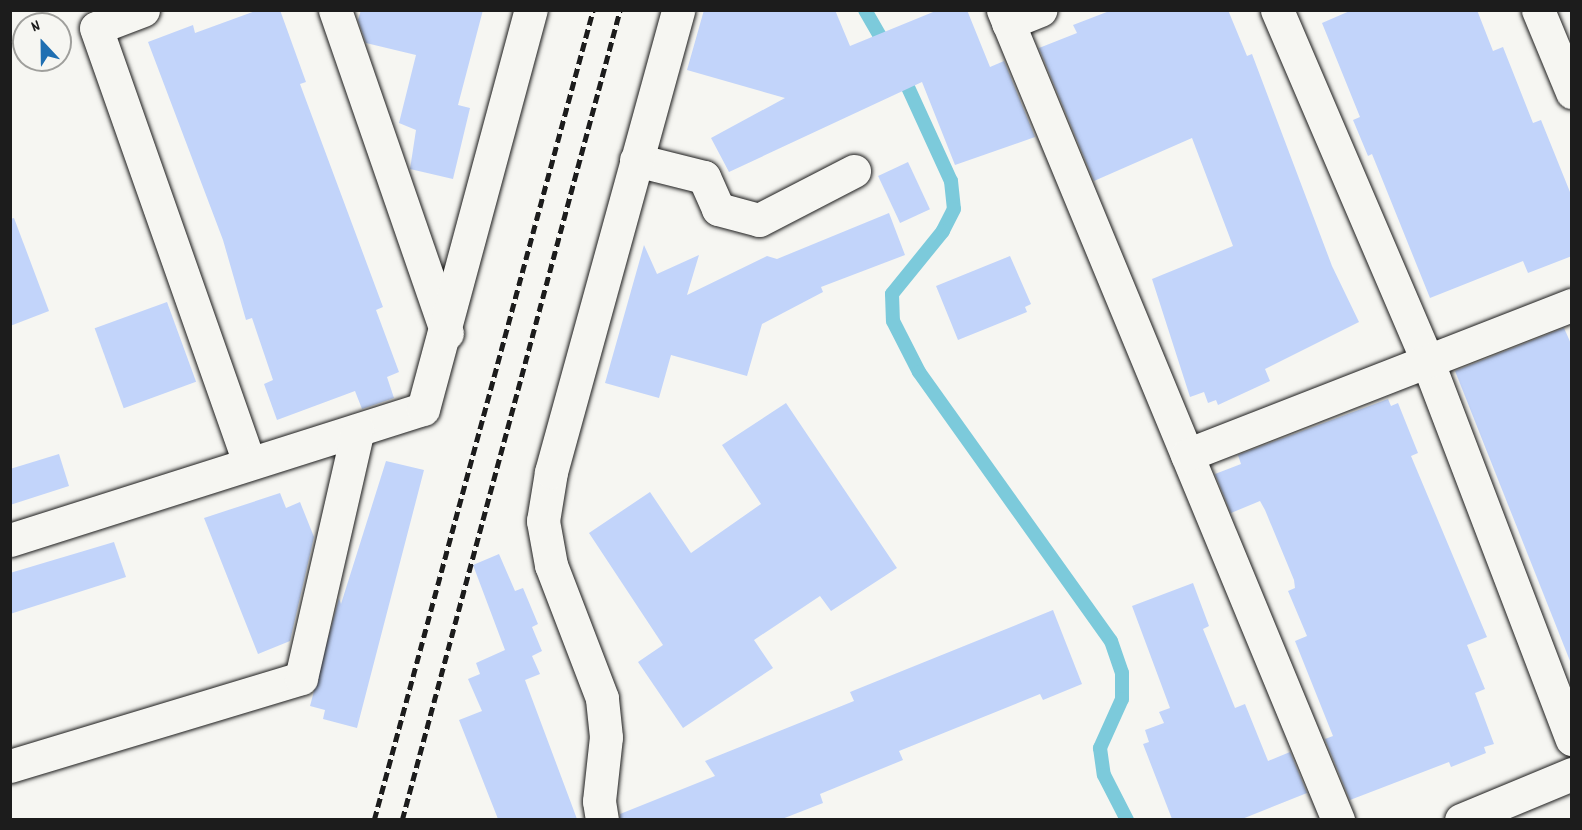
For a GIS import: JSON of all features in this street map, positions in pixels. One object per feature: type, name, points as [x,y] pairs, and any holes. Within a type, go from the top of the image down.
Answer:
[{"type":"street","points":[[143,10],[96,28],[249,462]]},
{"type":"street","points":[[335,10],[447,333]]},
{"type":"street","points":[[10,540],[249,462],[423,409],[447,333],[531,10]]},
{"type":"street","points":[[602,819],[599,801],[606,737],[602,698],[551,565],[543,521],[551,472],[678,10]]},
{"type":"street","points":[[1041,10],[1006,17],[1338,819]]},
{"type":"street","points":[[1277,10],[1427,360],[1572,739]]},
{"type":"street","points":[[1538,10],[1572,92]]},
{"type":"street","points":[[636,160],[704,177],[718,209],[759,220],[854,171]]},
{"type":"street","points":[[1187,455],[1572,305]]},
{"type":"street","points":[[10,766],[301,678],[358,430]]},
{"type":"street","points":[[1461,819],[1572,774]]},
{"type":"building","points":[[258,10],[280,10],[306,82],[300,84],[383,307],[376,310],[399,372],[387,377],[394,398],[362,409],[355,391],[277,420],[264,384],[273,380],[252,318],[246,320],[223,240],[148,42],[193,25],[195,33]]},
{"type":"building","points":[[361,10],[483,10],[458,105],[470,108],[453,179],[410,169],[416,130],[399,123],[416,55],[366,43],[358,20]]},
{"type":"building","points":[[704,10],[835,10],[850,46],[938,10],[967,10],[990,67],[1004,61],[1035,137],[955,165],[922,82],[729,172],[711,138],[785,98],[687,70]]},
{"type":"building","points":[[1112,10],[1228,10],[1247,56],[1252,54],[1332,266],[1359,322],[1265,369],[1270,381],[1218,405],[1216,400],[1208,403],[1204,392],[1190,397],[1152,279],[1233,246],[1192,138],[1094,181],[1039,48],[1077,33],[1073,25]]},
{"type":"building","points":[[1352,10],[1477,10],[1493,51],[1503,47],[1533,123],[1541,120],[1572,197],[1572,256],[1528,273],[1523,261],[1430,298],[1372,154],[1368,156],[1353,120],[1360,117],[1322,23]]},
{"type":"building","points":[[908,162],[930,209],[900,223],[878,176]]},
{"type":"building","points":[[889,213],[905,255],[821,287],[823,292],[762,324],[747,376],[671,355],[659,398],[605,383],[644,245],[657,274],[699,255],[687,295],[767,256],[777,259]]},
{"type":"building","points":[[14,218],[49,311],[10,326],[10,219]]},
{"type":"building","points":[[1010,256],[1031,304],[1025,307],[1027,312],[958,340],[936,286]]},
{"type":"building","points":[[167,302],[196,382],[124,408],[95,328]]},
{"type":"building","points":[[1564,328],[1572,346],[1570,661],[1455,371]]},
{"type":"building","points":[[1388,399],[1391,406],[1398,403],[1418,453],[1411,456],[1487,637],[1467,645],[1485,689],[1475,693],[1494,744],[1484,747],[1486,753],[1451,767],[1449,762],[1350,800],[1325,739],[1333,736],[1295,641],[1307,636],[1288,591],[1295,588],[1294,580],[1260,501],[1231,513],[1215,474],[1241,464],[1238,455]]},
{"type":"building","points":[[786,403],[897,568],[831,611],[820,596],[754,640],[773,668],[683,728],[638,662],[663,645],[589,533],[650,492],[691,553],[761,504],[722,445]]},
{"type":"building","points":[[59,454],[69,486],[10,505],[10,469]]},
{"type":"building","points":[[386,461],[424,470],[357,728],[323,719],[325,710],[310,706],[339,598],[341,604]]},
{"type":"building","points":[[280,493],[286,508],[300,502],[314,537],[290,641],[258,654],[204,518]]},
{"type":"building","points":[[114,542],[126,577],[10,614],[10,573]]},
{"type":"building","points":[[499,554],[515,591],[523,588],[538,624],[532,627],[542,651],[532,656],[540,674],[525,680],[577,819],[498,819],[459,720],[482,711],[468,679],[480,674],[476,663],[505,650],[473,565]]},
{"type":"building","points":[[1193,583],[1209,626],[1203,629],[1235,708],[1245,704],[1268,761],[1290,752],[1307,793],[1242,819],[1172,819],[1143,744],[1149,742],[1145,730],[1164,723],[1159,712],[1170,708],[1132,606]]},
{"type":"building","points":[[1053,610],[1082,684],[1043,700],[1040,694],[899,751],[903,760],[820,794],[823,803],[782,819],[620,819],[620,814],[715,776],[705,761],[854,701],[850,692]]},
{"type":"waterway","points":[[865,10],[888,50]]},
{"type":"waterway","points":[[901,72],[951,181],[954,209],[943,231],[892,294],[893,321],[919,372],[1111,641],[1122,673],[1122,699],[1100,748],[1104,775],[1127,820]]},
{"type":"railway","points":[[374,820],[593,10]]},
{"type":"railway","points":[[402,820],[620,10]]}]
